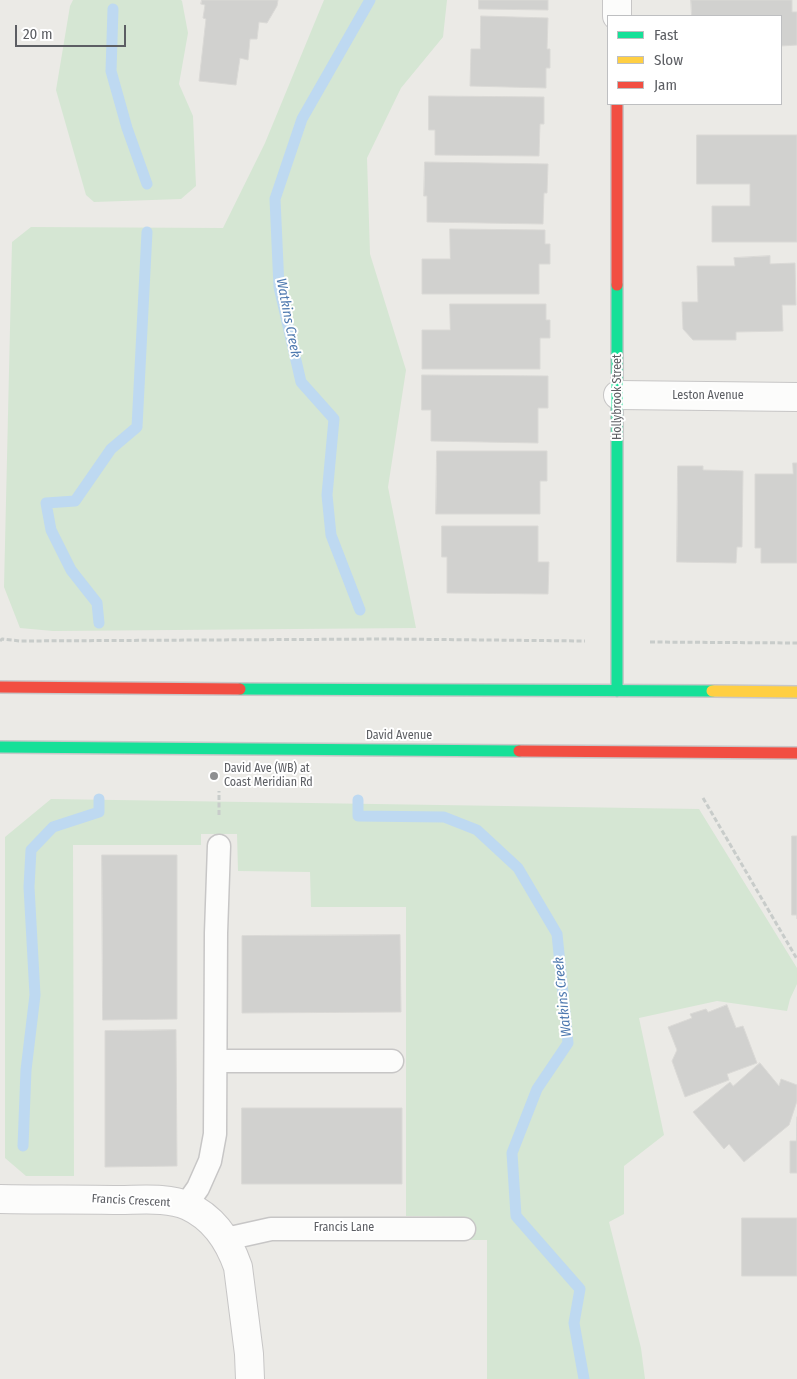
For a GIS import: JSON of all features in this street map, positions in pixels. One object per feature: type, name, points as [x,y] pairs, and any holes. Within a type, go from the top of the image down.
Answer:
[{"type":"main road","name":"Hollybrook Street","points":[[617,105],[617,691]]},
{"type":"main road","points":[[0,687],[797,692]]},
{"type":"main road","name":"David Avenue","points":[[0,747],[797,752]]},
{"type":"street","points":[[617,0],[617,15]]},
{"type":"street","name":"Leston Avenue","points":[[618,395],[797,397]]},
{"type":"street","name":"Francis Crescent","points":[[0,1199],[142,1200],[186,1205],[202,1214],[226,1239],[234,1254],[241,1284],[250,1379]]},
{"type":"lane","points":[[186,1205],[198,1188],[210,1161],[215,1134],[216,933],[219,846]]},
{"type":"lane","points":[[216,1061],[392,1061]]},
{"type":"lane","name":"Francis Lane","points":[[226,1239],[271,1229],[464,1229]]},
{"type":"path","points":[[0,641],[2,639],[590,640]]},
{"type":"path","points":[[646,642],[797,643]]},
{"type":"path","points":[[704,798],[797,959]]},
{"type":"green space","points":[[73,0],[182,1],[188,33],[179,84],[193,116],[196,186],[181,199],[94,202],[86,195],[56,90],[70,6]]},
{"type":"green space","points":[[324,0],[447,0],[443,37],[401,88],[367,158],[370,254],[406,370],[388,487],[416,628],[53,631],[20,628],[4,587],[12,242],[31,227],[223,228],[265,143]]},
{"type":"green space","points":[[51,799],[699,809],[797,968],[797,984],[787,1011],[717,1001],[639,1018],[664,1135],[624,1166],[624,1214],[609,1222],[641,1348],[645,1379],[487,1379],[487,1240],[468,1240],[468,1217],[406,1216],[406,907],[311,907],[310,872],[238,871],[237,834],[201,834],[201,845],[73,845],[74,1176],[26,1176],[5,1158],[5,837]]},
{"type":"building","points":[[202,0],[278,0],[277,6],[267,23],[259,22],[257,39],[250,39],[248,60],[240,58],[236,85],[199,81],[206,19],[203,18],[205,5],[201,4]]},
{"type":"building","points":[[479,0],[548,0],[548,10],[479,9]]},
{"type":"building","points":[[691,0],[792,0],[792,12],[797,12],[797,45],[782,46],[782,15],[692,15]]},
{"type":"building","points":[[481,16],[548,18],[547,49],[550,49],[550,68],[546,68],[546,88],[470,86],[471,49],[480,49]]},
{"type":"building","points":[[429,96],[544,97],[544,124],[540,124],[539,156],[435,155],[435,130],[429,130]]},
{"type":"building","points":[[697,135],[797,135],[797,242],[712,242],[712,206],[750,206],[750,184],[697,184]]},
{"type":"building","points":[[425,162],[548,164],[547,193],[544,193],[543,224],[427,222],[427,196],[424,196]]},
{"type":"building","points":[[450,229],[545,230],[545,244],[550,244],[550,264],[539,264],[539,294],[422,294],[422,259],[450,259]]},
{"type":"building","points":[[770,256],[770,264],[795,263],[796,305],[782,305],[783,331],[736,332],[736,340],[693,340],[683,329],[682,302],[698,302],[697,266],[735,266],[734,258]]},
{"type":"building","points":[[450,304],[546,304],[546,320],[550,320],[550,338],[540,338],[540,369],[422,369],[422,330],[450,330]]},
{"type":"building","points":[[422,375],[548,376],[548,408],[538,408],[538,443],[431,441],[431,410],[422,410]]},
{"type":"building","points":[[437,451],[547,451],[547,481],[540,481],[540,514],[436,514]]},
{"type":"building","points":[[793,463],[797,463],[797,563],[761,563],[761,548],[755,548],[755,474],[793,474]]},
{"type":"building","points":[[678,466],[703,466],[703,470],[743,471],[742,547],[737,547],[736,563],[677,562]]},
{"type":"building","points":[[442,526],[538,526],[538,562],[549,562],[548,594],[447,593],[447,557],[442,557]]},
{"type":"building","points":[[792,836],[797,836],[797,915],[792,915]]},
{"type":"building","points":[[102,855],[177,855],[177,1019],[103,1020]]},
{"type":"building","points":[[400,935],[401,1012],[242,1013],[242,936]]},
{"type":"building","points":[[727,1005],[736,1028],[743,1026],[757,1063],[727,1074],[729,1080],[685,1097],[672,1061],[677,1050],[668,1027],[692,1018],[690,1014],[706,1009],[708,1012]]},
{"type":"building","points":[[176,1030],[177,1166],[105,1167],[105,1031]]},
{"type":"building","points":[[760,1063],[779,1086],[781,1079],[797,1085],[797,1101],[789,1125],[744,1162],[729,1144],[724,1149],[693,1112],[730,1082],[733,1086]]},
{"type":"building","points":[[242,1108],[402,1108],[402,1184],[242,1184]]},
{"type":"building","points":[[797,1117],[797,1173],[790,1173],[790,1141],[796,1141]]},
{"type":"building","points":[[742,1218],[797,1218],[797,1276],[742,1276]]},
{"type":"waterway","name":"Watkins Creek","points":[[360,610],[331,535],[327,495],[334,419],[301,382],[279,287],[275,199],[302,119],[370,0]]},
{"type":"waterway","points":[[113,9],[111,71],[127,128],[147,184]]},
{"type":"waterway","points":[[99,623],[97,603],[71,570],[51,530],[46,503],[75,501],[111,449],[137,427],[147,232]]},
{"type":"waterway","points":[[23,1146],[26,1070],[35,995],[29,887],[31,850],[53,827],[99,812],[99,799]]},
{"type":"waterway","name":"Watkins Creek","points":[[358,800],[358,816],[444,817],[477,830],[518,868],[557,934],[568,1043],[537,1089],[512,1153],[516,1216],[580,1289],[574,1323],[584,1379]]},
{"type":"traffic: fast","points":[[617,285],[617,691]]},
{"type":"traffic: fast","points":[[240,689],[712,691]]},
{"type":"traffic: fast","points":[[0,747],[519,751]]},
{"type":"traffic: slow","points":[[712,691],[797,692]]},
{"type":"traffic: jam","points":[[617,105],[617,285]]},
{"type":"traffic: jam","points":[[0,687],[240,689]]},
{"type":"traffic: jam","points":[[519,751],[797,753]]},
{"type":"place","name":"David Ave (WB) at Coast Meridian Rd","points":[[214,776]]}]
